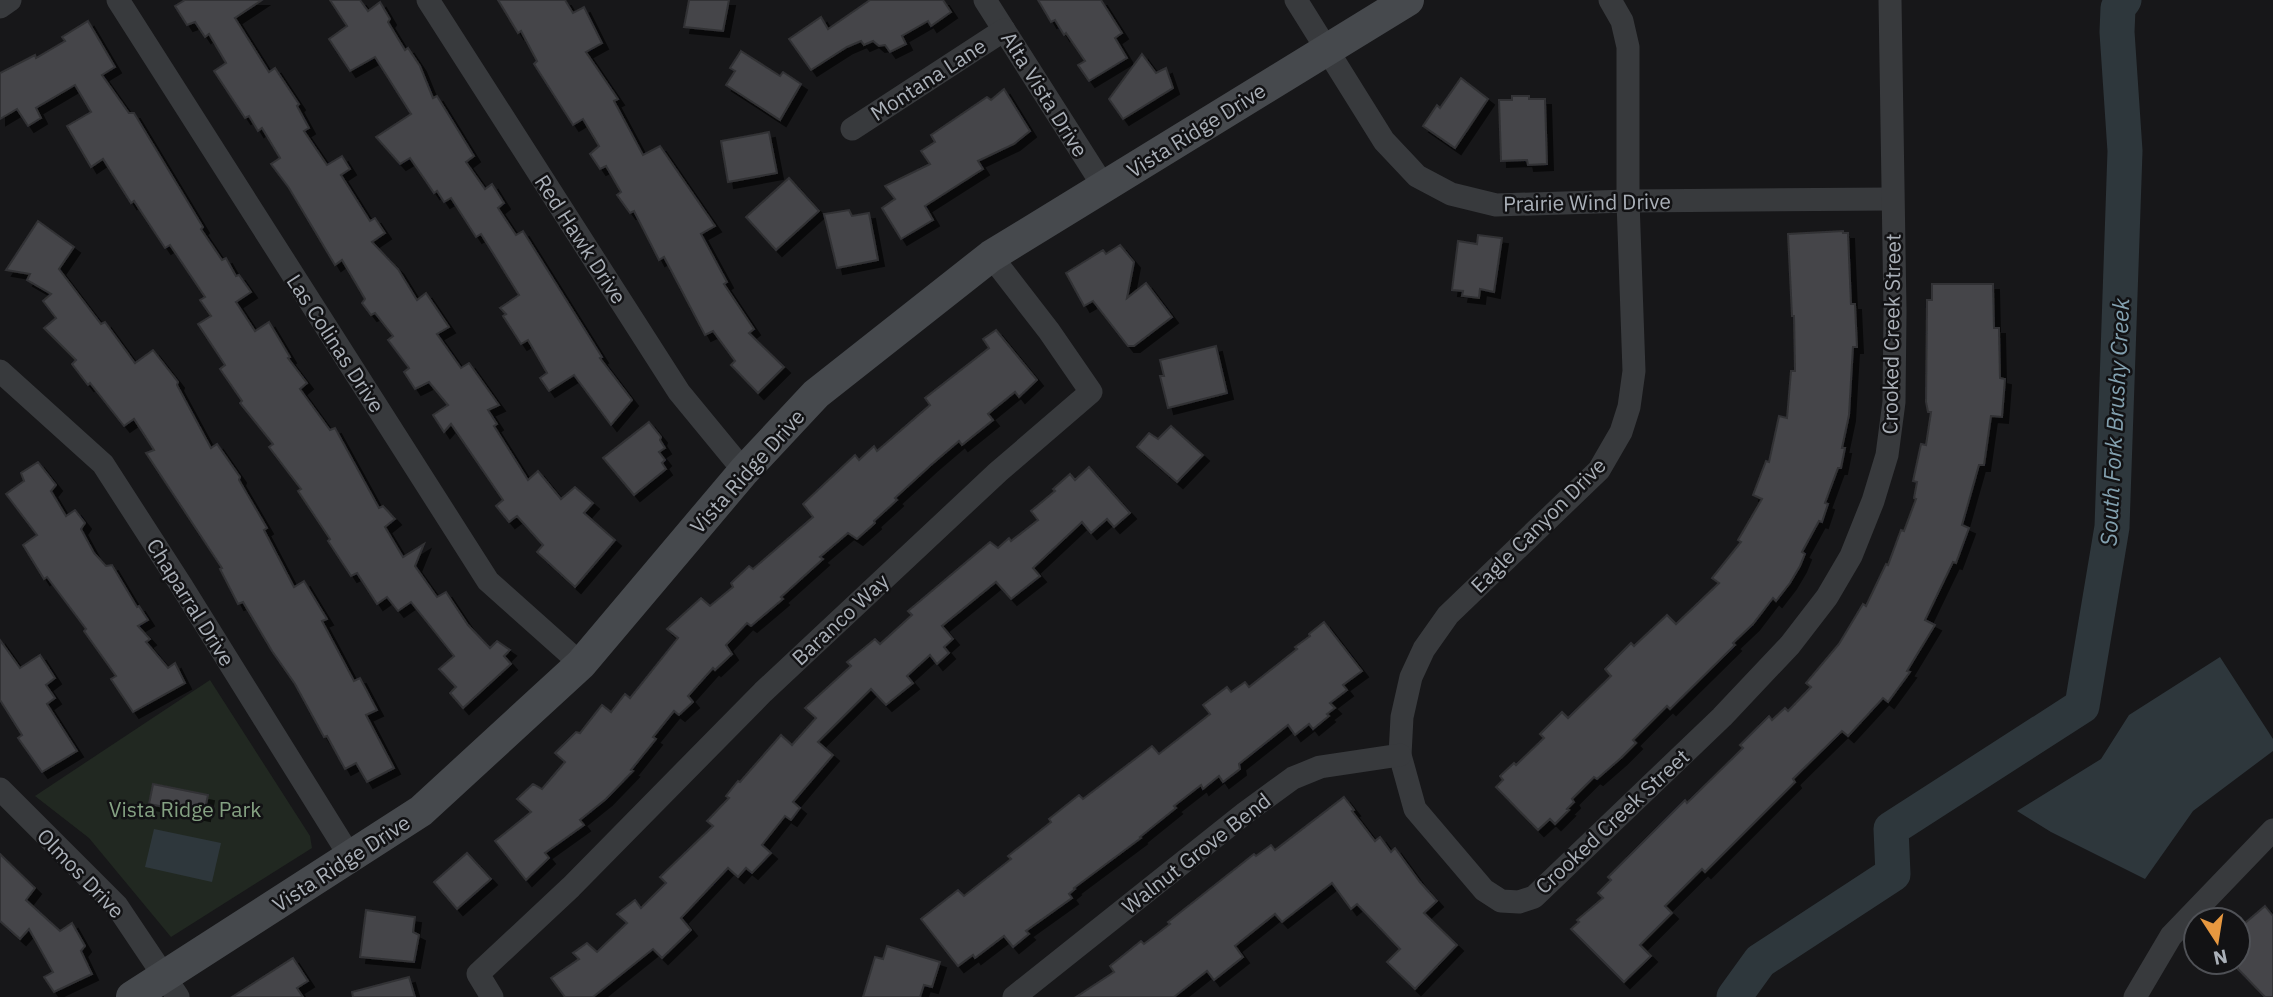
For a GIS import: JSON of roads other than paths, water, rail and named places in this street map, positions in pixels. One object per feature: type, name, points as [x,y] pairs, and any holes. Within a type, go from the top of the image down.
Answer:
[{"type":"street","points":[[0,7],[10,0]]},
{"type":"street","name":"Las Colinas Drive","points":[[118,0],[488,582],[581,664]]},
{"type":"street","name":"Red Hawk Drive","points":[[428,0],[679,392],[744,471]]},
{"type":"street","name":"Alta Vista Drive","points":[[985,0],[1104,187]]},
{"type":"street","name":"Prairie Wind Drive","points":[[1296,0],[1384,141],[1417,176],[1451,194],[1496,205],[1892,199]]},
{"type":"street","name":"Vista Ridge Drive","points":[[132,997],[171,987],[351,858],[422,811],[581,664],[744,471],[816,394],[991,256],[1408,0]]},
{"type":"street","name":"Eagle Canyon Drive","points":[[1519,902],[1501,901],[1484,890],[1415,809],[1400,755],[1405,704],[1411,677],[1424,649],[1448,615],[1599,470],[1621,432],[1629,407],[1634,371],[1628,201],[1628,47],[1622,21],[1610,0]]},
{"type":"street","name":"Crooked Creek Street","points":[[1519,902],[1534,897],[1731,708],[1790,645],[1827,597],[1851,556],[1873,501],[1887,455],[1894,402],[1890,0]]},
{"type":"street","name":"Montana Lane","points":[[852,129],[1004,30]]},
{"type":"street","name":"Baranco Way","points":[[492,997],[478,974],[571,887],[763,692],[998,472],[1091,392],[1049,331],[991,256]]},
{"type":"street","name":"Chaparral Drive","points":[[0,371],[103,464],[351,858]]},
{"type":"street","name":"Walnut Grove Bend","points":[[1014,997],[1245,813],[1293,778],[1320,767],[1400,755]]},
{"type":"street","name":"Olmos Drive","points":[[0,789],[117,906],[171,987]]},
{"type":"street","points":[[2135,997],[2171,936],[2269,841]]},
{"type":"waterway","name":"South Fork Brushy Creek","points":[[1734,997],[1760,961],[1893,874],[1891,829],[2082,706],[2112,527],[2125,151],[2117,32],[2118,8],[2124,0]]},
{"type":"park label","name":"Vista Ridge Park","points":[[185,809]]}]
